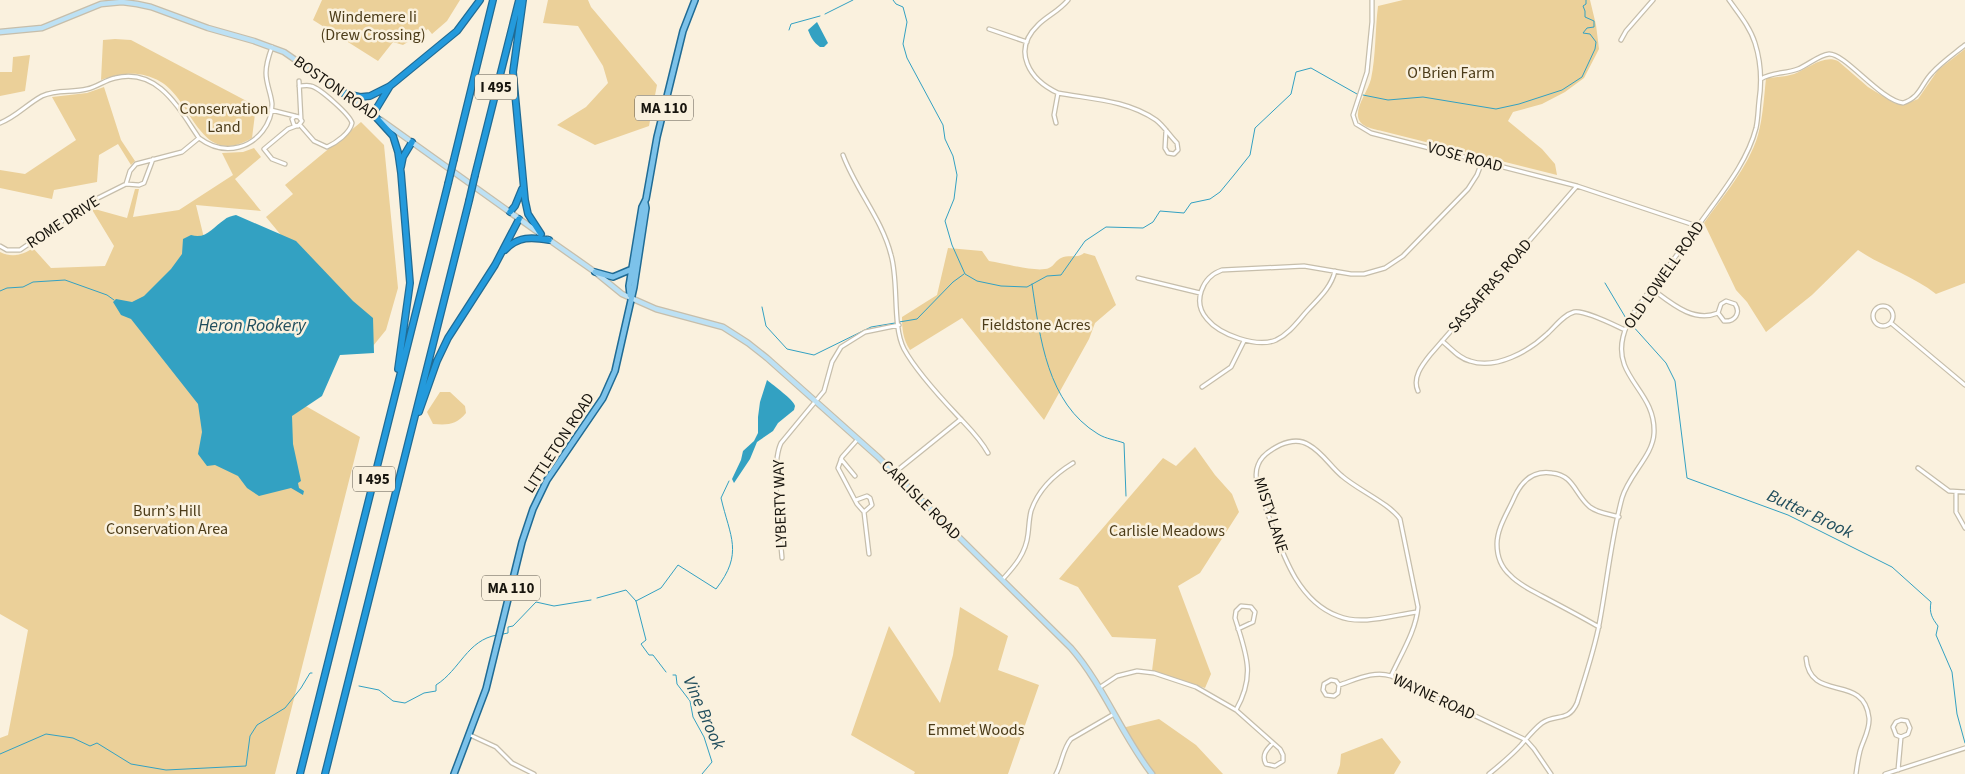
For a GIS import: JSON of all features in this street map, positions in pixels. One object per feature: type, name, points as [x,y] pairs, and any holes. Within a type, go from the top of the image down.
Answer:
[{"type":"highway","points":[[344,93],[360,97],[370,96],[390,86],[457,31],[465,23],[480,0]]},
{"type":"highway","name":"I 495","points":[[300,774],[494,0]]},
{"type":"highway","name":"I 495","points":[[325,774],[519,0]]},
{"type":"highway","points":[[523,0],[513,72],[523,185],[528,214],[541,234]]},
{"type":"highway","points":[[390,86],[373,114],[393,136],[398,152],[410,283],[394,398]]},
{"type":"highway","points":[[401,173],[403,157],[412,142]]},
{"type":"highway","points":[[510,212],[518,201],[523,185]]},
{"type":"highway","points":[[498,260],[519,218]]},
{"type":"highway","points":[[411,432],[443,348],[498,260],[507,248],[519,240],[531,238],[549,240]]},
{"type":"main road","name":"LITTLETON ROAD","points":[[454,774],[486,689],[522,542],[533,509],[547,480],[606,393],[619,358],[634,286],[646,208],[645,203],[656,144],[679,47],[688,15],[696,0]]},
{"type":"main road","name":"BOSTON ROAD","points":[[0,32],[42,28],[101,4],[122,2],[151,7],[208,28],[272,46],[344,93],[630,298]]},
{"type":"main road","name":"LITTLETON ROAD","points":[[630,298],[632,269],[642,208],[645,203]]},
{"type":"main road","points":[[595,272],[613,277],[632,269]]},
{"type":"main road","name":"CARLISLE ROAD","points":[[630,298],[656,309],[715,324],[735,334],[767,358],[858,439],[1071,648],[1084,663],[1152,774]]},
{"type":"street","points":[[1068,0],[1038,25],[1027,42],[1025,55],[1027,65],[1033,75],[1049,89],[1058,93],[1121,104],[1154,119],[1166,130],[1178,146],[1177,152],[1174,154],[1169,154],[1165,150],[1166,130]]},
{"type":"street","name":"VOSE ROAD","points":[[1372,0],[1369,63],[1366,79],[1354,110],[1354,121],[1364,130],[1380,136],[1415,143],[1577,186],[1698,226]]},
{"type":"street","points":[[1621,40],[1626,31],[1653,0]]},
{"type":"street","name":"OLD LOWELL ROAD","points":[[1489,774],[1510,757],[1541,724],[1548,720],[1567,716],[1574,710],[1598,627],[1618,517],[1626,488],[1650,449],[1654,432],[1651,408],[1647,399],[1630,378],[1622,357],[1621,345],[1625,330],[1652,289],[1733,177],[1750,146],[1756,127],[1761,68],[1751,33],[1729,0]]},
{"type":"street","points":[[989,29],[1027,42]]},
{"type":"street","points":[[1761,79],[1770,74],[1790,72],[1826,55],[1833,54],[1842,59],[1865,80],[1893,100],[1903,103],[1916,96],[1940,64],[1965,45]]},
{"type":"street","points":[[0,123],[15,116],[46,94],[62,90],[84,90],[116,77],[130,76],[154,83],[167,93],[199,138],[218,148],[242,147],[254,140],[264,130],[271,110],[266,68],[272,46]]},
{"type":"street","points":[[1761,68],[1770,74]]},
{"type":"street","points":[[285,164],[270,158],[264,149],[288,129],[298,125],[302,120],[299,81]]},
{"type":"street","points":[[284,113],[314,140],[327,147],[350,130],[352,123],[349,116],[316,88],[309,85],[299,86]]},
{"type":"street","points":[[1056,123],[1054,115],[1058,93]]},
{"type":"street","points":[[288,129],[301,107]]},
{"type":"street","points":[[271,110],[296,116],[302,120]]},
{"type":"street","points":[[126,184],[132,167],[140,162],[182,152],[199,138]]},
{"type":"street","points":[[842,156],[891,253],[900,340],[912,360],[977,436],[988,453]]},
{"type":"street","name":"ROME DRIVE","points":[[0,246],[7,250],[16,251],[24,248],[74,211],[126,184],[139,185],[144,183],[153,159]]},
{"type":"street","points":[[1335,271],[1332,282],[1326,291],[1286,334],[1268,342],[1244,341],[1215,326],[1207,320],[1200,306],[1200,293],[1208,278],[1226,270],[1304,266],[1364,274],[1385,268],[1398,260],[1468,189],[1477,176],[1482,162]]},
{"type":"street","name":"SASSAFRAS ROAD","points":[[1418,391],[1416,380],[1421,368],[1442,341],[1577,186]]},
{"type":"street","points":[[1138,278],[1200,293]]},
{"type":"street","points":[[1652,289],[1678,308],[1689,313],[1707,316],[1718,313]]},
{"type":"street","points":[[1726,301],[1735,304],[1738,310],[1734,319],[1728,321],[1721,319],[1718,313],[1719,307],[1726,301]]},
{"type":"street","points":[[1882,306],[1889,308],[1893,315],[1891,323],[1884,326],[1876,323],[1874,317],[1876,310],[1882,306]]},
{"type":"street","points":[[1442,341],[1462,358],[1478,363],[1486,363],[1506,359],[1525,350],[1538,342],[1573,312],[1584,314],[1625,330]]},
{"type":"street","points":[[1891,323],[1965,384]]},
{"type":"street","name":"LYBERTY WAY","points":[[782,558],[776,474],[778,453],[787,434],[824,391],[832,362],[841,347],[865,332],[898,325]]},
{"type":"street","points":[[1202,387],[1231,367],[1244,341]]},
{"type":"street","points":[[894,473],[961,419]]},
{"type":"street","points":[[858,439],[838,465],[839,470],[864,512],[869,554]]},
{"type":"street","name":"MISTY LANE","points":[[1391,676],[1412,631],[1417,612],[1416,593],[1401,522],[1396,513],[1349,482],[1308,444],[1297,441],[1287,442],[1276,447],[1263,457],[1256,470],[1259,488],[1285,559],[1300,584],[1312,599],[1332,614],[1350,620],[1417,612]]},
{"type":"street","points":[[841,459],[855,476]]},
{"type":"street","points":[[1002,580],[1014,568],[1022,555],[1027,540],[1030,515],[1037,497],[1058,473],[1073,462]]},
{"type":"street","points":[[1918,468],[1936,483],[1956,493],[1965,492]]},
{"type":"street","points":[[1598,627],[1514,580],[1500,561],[1497,550],[1498,538],[1518,490],[1525,481],[1539,473],[1550,472],[1566,478],[1574,485],[1591,508],[1618,517]]},
{"type":"street","points":[[1956,493],[1956,512],[1965,528]]},
{"type":"street","points":[[856,500],[867,496],[870,498],[872,505],[864,512]]},
{"type":"street","points":[[1236,710],[1244,695],[1248,678],[1247,661],[1238,629],[1235,618],[1236,611],[1241,606],[1251,607],[1255,612],[1253,622],[1238,629]]},
{"type":"street","points":[[1806,658],[1810,673],[1818,683],[1850,690],[1859,697],[1865,706],[1868,727],[1858,757],[1856,774]]},
{"type":"street","points":[[1099,688],[1124,673],[1148,671],[1196,687],[1236,710],[1273,742],[1284,754],[1281,763],[1275,766],[1266,764],[1264,758],[1265,751],[1273,742]]},
{"type":"street","name":"WAYNE ROAD","points":[[1339,685],[1373,675],[1383,674],[1391,676],[1526,740]]},
{"type":"street","name":"WAYNE ROAD","points":[[1328,680],[1333,680],[1339,685],[1338,693],[1334,696],[1326,695],[1323,690],[1324,684],[1328,680]]},
{"type":"street","points":[[1056,774],[1063,761],[1067,744],[1071,739],[1114,714]]},
{"type":"street","points":[[1903,720],[1910,724],[1910,730],[1907,735],[1901,737],[1896,735],[1893,727],[1897,721],[1903,720]]},
{"type":"street","points":[[470,735],[496,747],[512,763],[534,774]]},
{"type":"street","points":[[1898,770],[1901,737]]},
{"type":"street","points":[[1526,740],[1551,774]]},
{"type":"street","points":[[1885,774],[1965,748]]},
{"type":"green space","name":"Windemere Ii (Drew Crossing)","points":[[322,0],[460,0],[447,21],[432,34],[428,29],[403,45],[393,42],[378,61],[313,20]]},
{"type":"green space","points":[[548,0],[588,0],[591,7],[657,85],[649,126],[595,145],[557,125],[586,107],[608,83],[603,66],[578,26],[543,23]]},
{"type":"green space","name":"O'Brien Farm","points":[[1403,0],[1590,0],[1599,49],[1584,78],[1565,92],[1542,104],[1513,112],[1508,121],[1542,149],[1555,164],[1557,175],[1367,127],[1361,123],[1358,111],[1371,79],[1378,6]]},
{"type":"green space","name":"Conservation Land","points":[[103,40],[131,40],[256,106],[252,138],[234,145],[220,145],[209,139],[199,129],[172,91],[153,78],[131,74],[101,80]]},
{"type":"green space","points":[[1965,49],[1965,283],[1936,294],[1927,287],[1858,250],[1812,295],[1766,332],[1747,302],[1736,290],[1704,223],[1734,181],[1754,147],[1761,121],[1766,78],[1791,75],[1821,61],[1833,59],[1838,61],[1868,87],[1894,103],[1903,105],[1918,99],[1938,70]]},
{"type":"green space","points":[[30,55],[25,91],[0,96],[0,72],[12,72],[13,57]]},
{"type":"green space","points":[[104,87],[121,140],[135,161],[131,165],[118,144],[99,155],[97,182],[54,190],[52,199],[0,188],[0,170],[25,174],[76,140],[52,97],[87,93]]},
{"type":"green space","points":[[361,122],[384,145],[398,288],[386,330],[373,346],[266,217],[293,194],[285,185]]},
{"type":"green space","name":"Burn’s Hill Conservation Area","points":[[254,148],[261,157],[235,179],[261,211],[196,205],[222,312],[183,336],[360,437],[275,774],[0,774],[0,738],[8,735],[28,630],[0,614],[0,252],[17,255],[33,248],[51,268],[105,266],[114,246],[91,208],[127,218],[135,189],[139,189],[133,217],[179,210],[233,175],[222,153],[243,152]]},
{"type":"green space","name":"Fieldstone Acres","points":[[948,248],[982,251],[989,261],[1037,269],[1049,268],[1064,257],[1079,256],[1084,253],[1095,256],[1116,305],[1095,323],[1089,339],[1044,420],[962,318],[910,350],[903,334],[902,317],[937,295]]},
{"type":"green space","points":[[440,392],[450,392],[465,406],[466,413],[459,420],[447,424],[433,424],[427,412]]},
{"type":"green space","name":"Carlisle Meadows","points":[[1195,447],[1215,475],[1232,494],[1239,512],[1200,573],[1178,586],[1211,674],[1205,688],[1152,671],[1156,639],[1112,637],[1078,587],[1059,579],[1163,458],[1176,466]]},
{"type":"green space","name":"Emmet Woods","points":[[960,607],[1008,636],[998,670],[1039,685],[1008,774],[914,774],[915,772],[851,735],[889,626],[940,703],[953,655]]},
{"type":"green space","points":[[1159,719],[1196,745],[1223,774],[1152,774],[1122,728]]},
{"type":"green space","points":[[1382,738],[1401,762],[1394,774],[1337,774],[1341,754]]},
{"type":"water","points":[[817,22],[828,43],[824,47],[820,47],[816,43],[808,30]]},
{"type":"water","name":"Heron Rookery","points":[[236,215],[296,241],[353,301],[373,318],[374,353],[340,355],[322,396],[292,416],[293,444],[301,481],[298,483],[299,488],[304,491],[303,495],[291,488],[259,496],[247,488],[238,476],[215,465],[207,466],[198,454],[202,432],[198,404],[131,319],[121,315],[113,302],[116,299],[132,302],[144,296],[171,269],[182,254],[183,239],[191,235],[201,236],[227,218]]},
{"type":"water","points":[[767,380],[794,403],[794,410],[778,423],[773,431],[757,442],[750,459],[734,483],[732,479],[743,451],[754,441],[758,433],[760,402]]},
{"type":"waterway","points":[[825,14],[853,0]]},
{"type":"waterway","points":[[893,0],[896,4],[903,7],[907,22],[903,44],[907,58],[943,125],[945,139],[953,156],[957,175],[954,199],[945,221],[952,245],[965,274],[977,281],[1001,286],[1027,287],[1047,276],[1061,275],[1085,241],[1106,227],[1143,228],[1153,222],[1160,211],[1184,213],[1191,203],[1210,199],[1220,192],[1250,155],[1255,128],[1291,94],[1296,72],[1311,68],[1357,94]]},
{"type":"waterway","points":[[1363,95],[1388,100],[1423,97],[1496,109],[1519,104],[1562,90],[1582,77],[1595,49],[1596,42],[1590,34],[1583,33],[1587,28],[1594,27],[1594,21],[1585,17],[1583,6],[1586,4],[1586,0]]},
{"type":"waterway","points":[[789,30],[791,24],[820,16]]},
{"type":"waterway","points":[[899,322],[917,319],[953,282],[964,274]]},
{"type":"waterway","points":[[0,291],[7,288],[23,287],[33,282],[65,280],[107,295],[114,300]]},
{"type":"waterway","name":"Butter Brook","points":[[1605,283],[1627,320]]},
{"type":"waterway","points":[[1032,284],[1043,347],[1049,368],[1067,405],[1081,421],[1098,434],[1124,443],[1126,496]]},
{"type":"waterway","points":[[762,307],[766,326],[787,349],[814,355],[871,327],[895,323]]},
{"type":"waterway","name":"Butter Brook","points":[[1631,324],[1666,363],[1675,381],[1687,478],[1788,515],[1892,567],[1931,602],[1930,609],[1938,626],[1936,635],[1952,672],[1957,714],[1965,743]]},
{"type":"waterway","points":[[636,601],[661,588],[678,565],[716,589],[725,576],[732,555],[731,534],[721,498],[729,481]]},
{"type":"waterway","name":"Vine Brook","points":[[597,598],[626,590],[636,601],[646,640],[641,644],[649,655],[653,655],[666,672]]},
{"type":"waterway","name":"Vine Brook","points":[[503,634],[508,633],[508,627],[513,626],[536,602],[554,606],[591,600]]},
{"type":"waterway","name":"Vine Brook","points":[[359,686],[379,690],[393,701],[405,703],[424,693],[436,691],[436,685],[451,672],[471,649],[487,638],[497,635]]},
{"type":"waterway","name":"Vine Brook","points":[[0,754],[46,734],[73,738],[90,746],[97,743],[131,764],[166,770],[246,766],[250,736],[257,725],[285,708],[310,673],[312,673]]},
{"type":"waterway","name":"Vine Brook","points":[[673,675],[676,675],[677,684],[690,701],[693,717],[704,737],[712,762],[702,774]]}]
